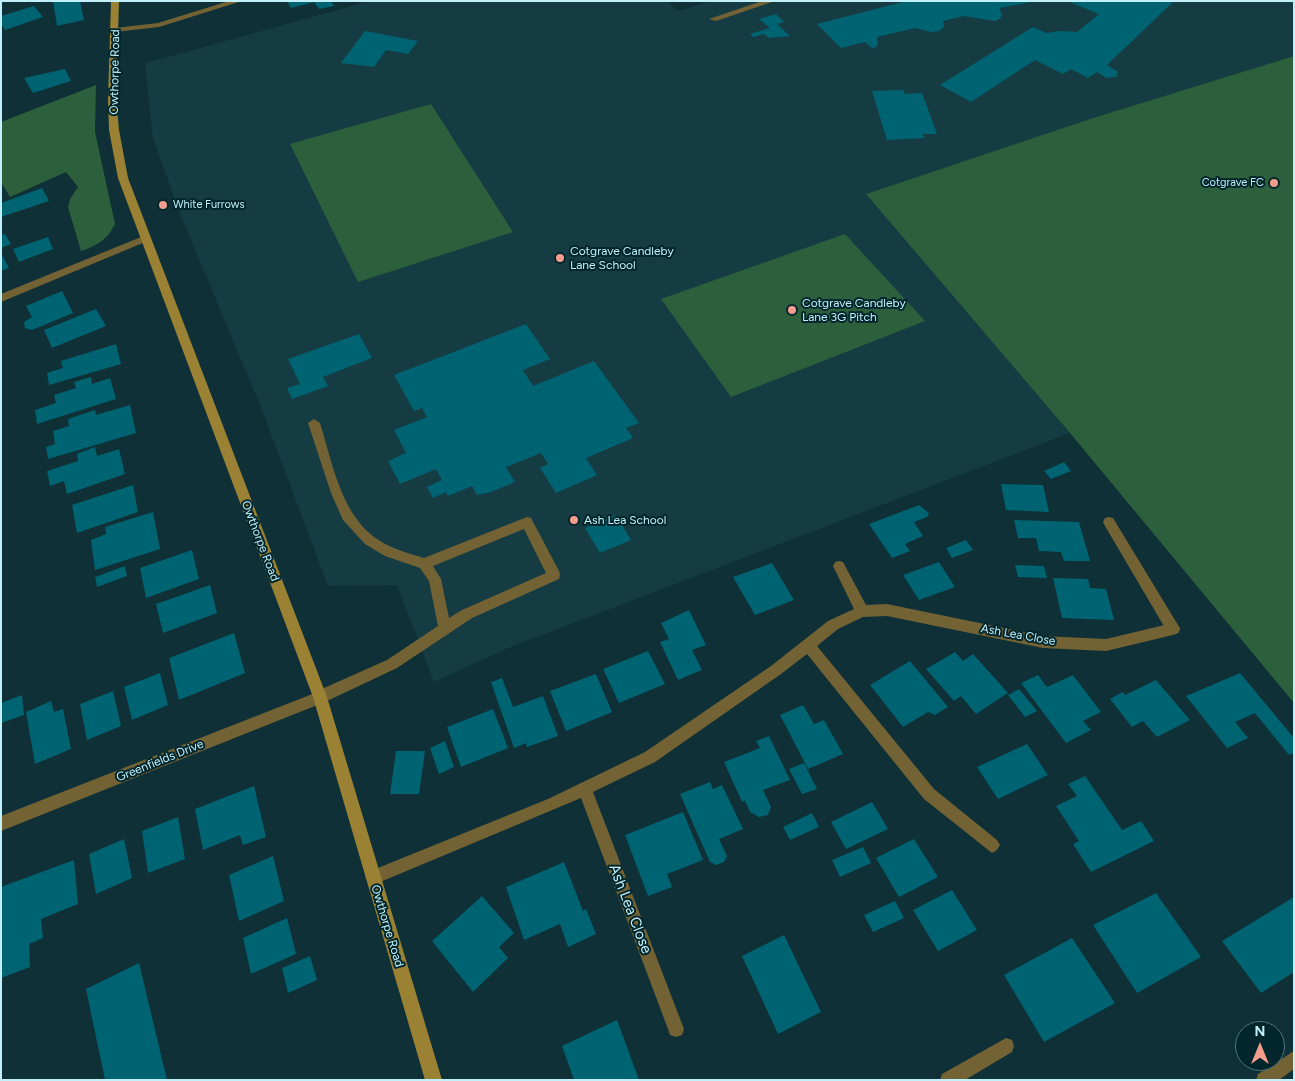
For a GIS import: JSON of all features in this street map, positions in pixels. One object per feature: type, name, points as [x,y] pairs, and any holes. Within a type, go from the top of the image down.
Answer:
[{"type":"street","name":"Owthorpe Road","points":[[115,1],[112,99],[114,130],[123,178],[320,697],[434,1080]]},
{"type":"street","points":[[115,30],[159,25],[238,1]]},
{"type":"street","points":[[713,19],[771,1]]},
{"type":"street","points":[[1,298],[146,238]]},
{"type":"street","points":[[314,423],[347,516],[368,540],[389,552],[424,564],[435,579],[445,629]]},
{"type":"street","name":"Greenfields Drive","points":[[1,824],[320,697],[392,664],[467,614],[554,575],[527,522],[424,564]]},
{"type":"street","name":"Ash Lea Close","points":[[372,876],[553,804],[650,757],[776,670],[834,625],[862,611],[887,610],[1043,642],[1106,645],[1173,629],[1110,522]]},
{"type":"street","points":[[839,566],[862,611]]},
{"type":"street","points":[[808,645],[929,794],[992,845]]},
{"type":"street","name":"Ash Lea Close","points":[[585,789],[676,1029]]},
{"type":"street","points":[[948,1080],[1006,1046]]},
{"type":"street","points":[[1264,1080],[1294,1059]]},
{"type":"shaded area","name":"Cotgrave Candleby Lane School","points":[[370,1],[667,1],[678,11],[712,1],[1294,1],[1294,56],[1093,118],[866,194],[1070,433],[508,648],[434,682],[397,585],[328,586],[262,410],[179,211],[153,138],[146,74],[146,63]]},
{"type":"green space","points":[[1294,56],[1294,703],[1070,433],[866,194],[1093,118]]},
{"type":"green space","points":[[96,85],[95,132],[115,224],[109,234],[101,241],[81,251],[68,207],[70,199],[78,187],[66,172],[10,197],[1,182],[1,122]]},
{"type":"green space","points":[[431,104],[513,232],[358,282],[290,144]]},
{"type":"green space","name":"Cotgrave Candleby Lane 3G Pitch","points":[[845,234],[925,321],[731,397],[661,299]]},
{"type":"building","points":[[53,1],[80,1],[84,20],[57,26]]},
{"type":"building","points":[[287,1],[331,1],[334,6],[319,9],[314,2],[291,8]]},
{"type":"building","points":[[907,1],[1031,2],[999,8],[1002,14],[1000,19],[995,21],[964,16],[943,21],[944,27],[939,31],[931,32],[915,28],[877,37],[878,45],[873,49],[865,42],[841,48],[817,24]]},
{"type":"building","points":[[1067,1],[1174,1],[1107,65],[1118,72],[1116,77],[1107,78],[1097,72],[1088,78],[1071,69],[1063,74],[1035,60],[971,102],[940,85],[1033,27],[1046,33],[1059,31],[1077,32],[1099,14]]},
{"type":"building","points":[[34,6],[43,17],[5,30],[1,24],[1,16]]},
{"type":"building","points":[[776,14],[784,22],[777,24],[790,36],[769,38],[764,34],[753,37],[750,34],[770,28],[759,19]]},
{"type":"building","points":[[365,31],[418,41],[408,54],[386,50],[374,67],[341,63]]},
{"type":"building","points":[[65,69],[71,81],[33,93],[24,78]]},
{"type":"building","points":[[903,90],[905,94],[922,93],[937,134],[922,134],[925,138],[887,140],[872,91]]},
{"type":"building","points":[[42,188],[49,201],[1,217],[1,203]]},
{"type":"building","points":[[5,234],[11,244],[1,248],[1,235]]},
{"type":"building","points":[[48,237],[53,249],[19,262],[13,249]]},
{"type":"building","points":[[1,253],[9,268],[1,271]]},
{"type":"building","points":[[62,291],[73,313],[32,330],[25,328],[24,322],[32,317],[26,306]]},
{"type":"building","points":[[96,309],[106,326],[52,348],[44,330]]},
{"type":"building","points":[[526,324],[550,359],[523,370],[533,386],[594,361],[639,423],[626,428],[633,438],[586,458],[597,475],[556,493],[540,468],[548,464],[541,453],[506,467],[515,482],[491,492],[477,495],[472,486],[448,496],[446,492],[433,498],[427,487],[442,480],[436,469],[400,484],[388,461],[406,453],[394,430],[427,417],[422,408],[414,411],[394,375]]},
{"type":"building","points":[[359,334],[372,358],[323,377],[328,386],[292,399],[287,388],[300,384],[288,359]]},
{"type":"building","points":[[116,344],[121,364],[49,385],[47,373],[63,368],[61,361]]},
{"type":"building","points":[[91,377],[92,384],[110,378],[116,399],[37,424],[35,410],[56,403],[54,395],[76,388],[74,382]]},
{"type":"building","points":[[130,405],[136,433],[48,459],[46,447],[55,444],[53,431],[69,426],[68,419],[95,410],[96,415]]},
{"type":"building","points":[[95,447],[97,456],[119,449],[125,474],[67,494],[64,481],[50,486],[47,471],[78,461],[77,454]]},
{"type":"building","points":[[1064,462],[1071,471],[1051,479],[1044,471]]},
{"type":"building","points":[[1001,484],[1043,485],[1049,512],[1006,510]]},
{"type":"building","points":[[133,485],[138,512],[77,533],[72,505]]},
{"type":"building","points":[[919,505],[929,513],[927,517],[914,522],[923,536],[905,544],[910,551],[892,558],[869,524]]},
{"type":"building","points":[[153,512],[160,549],[95,570],[91,540],[106,534],[105,527]]},
{"type":"building","points":[[616,515],[631,540],[600,553],[585,528]]},
{"type":"building","points":[[1014,520],[1079,522],[1090,561],[1064,561],[1061,552],[1039,551],[1036,538],[1018,538]]},
{"type":"building","points":[[966,540],[973,550],[952,558],[946,548]]},
{"type":"building","points":[[192,550],[199,579],[146,598],[140,568]]},
{"type":"building","points":[[939,562],[955,587],[919,600],[903,575]]},
{"type":"building","points":[[772,563],[794,600],[755,615],[733,577]]},
{"type":"building","points":[[1015,565],[1044,566],[1047,578],[1018,577]]},
{"type":"building","points":[[125,566],[127,576],[97,587],[95,577]]},
{"type":"building","points":[[1053,578],[1088,579],[1090,588],[1106,589],[1114,620],[1062,618]]},
{"type":"building","points":[[210,585],[217,613],[163,633],[156,604]]},
{"type":"building","points":[[689,610],[706,645],[692,650],[702,670],[678,680],[660,642],[669,639],[661,623]]},
{"type":"building","points":[[234,633],[245,673],[179,700],[169,658]]},
{"type":"building","points":[[648,651],[665,684],[619,703],[603,669]]},
{"type":"building","points":[[955,652],[963,661],[973,654],[1008,693],[976,714],[961,696],[954,701],[926,669]]},
{"type":"building","points":[[910,661],[948,707],[935,715],[928,712],[903,727],[870,685]]},
{"type":"building","points":[[160,673],[168,705],[132,720],[124,687]]},
{"type":"building","points":[[1240,673],[1294,738],[1294,753],[1289,755],[1255,713],[1235,722],[1248,738],[1227,748],[1186,696]]},
{"type":"building","points":[[596,674],[612,712],[566,731],[550,691]]},
{"type":"building","points":[[1038,675],[1047,687],[1073,675],[1101,712],[1083,721],[1091,730],[1066,743],[1021,683]]},
{"type":"building","points":[[502,678],[513,707],[543,696],[558,736],[527,747],[526,743],[514,748],[491,682]]},
{"type":"building","points":[[1156,680],[1190,720],[1157,737],[1143,721],[1132,727],[1110,699],[1123,692],[1125,695]]},
{"type":"building","points":[[1019,689],[1037,711],[1025,717],[1008,695]]},
{"type":"building","points":[[113,691],[121,726],[87,740],[80,704]]},
{"type":"building","points":[[22,695],[24,715],[1,723],[1,703]]},
{"type":"building","points":[[51,701],[54,712],[63,709],[71,749],[35,764],[26,712]]},
{"type":"building","points":[[803,705],[814,724],[824,720],[843,754],[808,769],[780,715]]},
{"type":"building","points":[[493,709],[508,748],[461,767],[447,727]]},
{"type":"building","points":[[769,736],[790,780],[763,790],[771,807],[768,815],[759,817],[750,812],[745,801],[742,802],[724,762],[760,748],[756,741]]},
{"type":"building","points":[[445,741],[454,767],[439,774],[430,748]]},
{"type":"building","points":[[1027,744],[1048,775],[998,799],[977,767]]},
{"type":"building","points":[[396,751],[425,751],[419,794],[390,794]]},
{"type":"building","points":[[804,763],[817,789],[802,794],[789,769]]},
{"type":"building","points":[[1085,776],[1122,830],[1141,821],[1154,841],[1091,872],[1073,844],[1079,841],[1056,806],[1077,796],[1068,784]]},
{"type":"building","points":[[710,782],[713,789],[722,785],[743,829],[719,839],[727,856],[724,862],[716,865],[710,862],[680,794]]},
{"type":"building","points":[[254,786],[266,837],[243,845],[240,835],[203,850],[195,809]]},
{"type":"building","points":[[872,802],[888,829],[846,849],[831,822]]},
{"type":"building","points":[[683,812],[703,860],[667,874],[672,887],[648,896],[625,835]]},
{"type":"building","points":[[812,813],[819,827],[790,840],[783,827]]},
{"type":"building","points":[[178,817],[185,859],[148,873],[142,831]]},
{"type":"building","points":[[124,839],[132,878],[96,894],[89,854]]},
{"type":"building","points":[[914,839],[938,877],[899,897],[876,858]]},
{"type":"building","points":[[863,847],[871,863],[840,877],[832,860]]},
{"type":"building","points":[[273,856],[284,901],[239,921],[229,875]]},
{"type":"building","points":[[74,860],[78,904],[41,919],[43,938],[29,944],[30,967],[1,978],[1,887]]},
{"type":"building","points":[[564,862],[583,911],[586,909],[596,934],[568,947],[560,924],[524,940],[506,887]]},
{"type":"building","points":[[952,890],[977,930],[938,951],[913,910]]},
{"type":"building","points":[[1156,893],[1201,957],[1137,993],[1093,925]]},
{"type":"building","points":[[482,896],[514,933],[499,947],[508,958],[473,992],[432,941]]},
{"type":"building","points":[[1294,897],[1294,972],[1261,993],[1222,941]]},
{"type":"building","points":[[895,901],[904,918],[873,932],[864,915]]},
{"type":"building","points":[[287,918],[296,954],[251,974],[243,938]]},
{"type":"building","points":[[784,935],[821,1012],[778,1034],[742,956]]},
{"type":"building","points":[[1072,938],[1115,1003],[1044,1042],[1004,975]]},
{"type":"building","points":[[310,956],[317,980],[288,993],[282,968]]},
{"type":"building","points":[[139,963],[167,1080],[105,1080],[86,989]]},
{"type":"building","points":[[617,1020],[639,1080],[574,1080],[562,1046]]},
{"type":"place","name":"Cotgrave FC","points":[[1274,183]]},
{"type":"place","name":"White Furrows","points":[[163,205]]},
{"type":"place","name":"Cotgrave Candleby Lane School","points":[[560,258]]},
{"type":"place","name":"Cotgrave Candleby Lane 3G Pitch","points":[[792,310]]},
{"type":"place","name":"Ash Lea School","points":[[574,520]]}]
